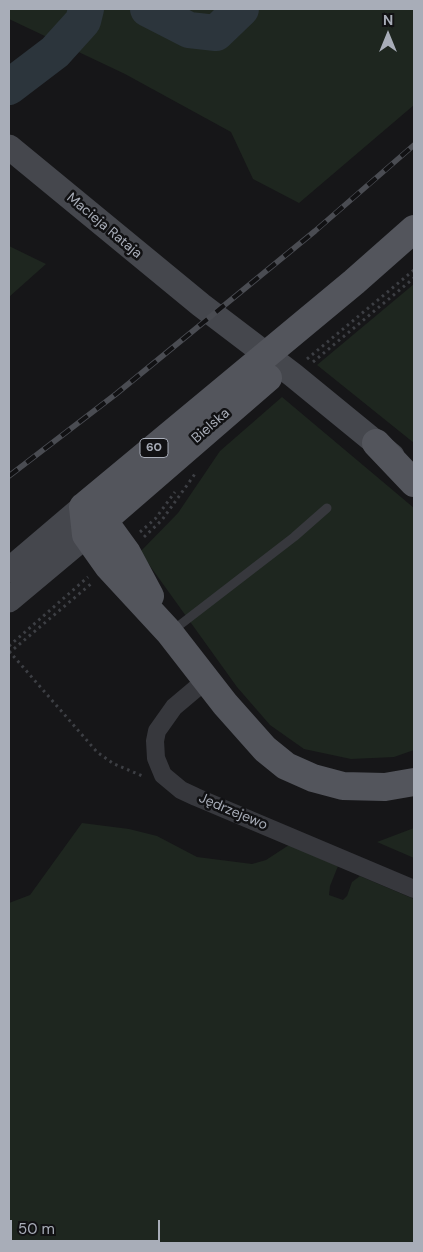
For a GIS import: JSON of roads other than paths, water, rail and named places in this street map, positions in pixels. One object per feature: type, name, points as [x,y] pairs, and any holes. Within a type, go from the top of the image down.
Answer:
[{"type":"main road","name":"Macieja Rataja","points":[[9,147],[201,306],[293,375],[376,443]]},
{"type":"main road","name":"Bielska","points":[[369,296],[414,229]]},
{"type":"main road","name":"Bielska","points":[[9,600],[91,521],[230,397],[369,296],[414,254]]},
{"type":"main road","points":[[376,443],[414,474]]},
{"type":"main road","points":[[376,443],[414,483]]},
{"type":"main road","name":"Bielska","points":[[9,570],[91,521]]},
{"type":"main road","points":[[91,521],[127,553],[169,632],[206,680],[247,731],[286,766],[313,778],[343,786],[385,787],[414,782]]},
{"type":"street","name":"Jędrzejewo","points":[[206,680],[174,708],[157,731],[155,741],[156,758],[163,775],[181,790],[196,797],[414,889]]},
{"type":"lane","points":[[169,632],[294,537],[327,508]]},
{"type":"waterway","points":[[9,87],[55,52],[83,21],[86,9]]},
{"type":"waterway","points":[[148,9],[189,30],[216,33],[241,9]]},
{"type":"railway","points":[[9,476],[116,394],[315,231],[414,145]]}]
